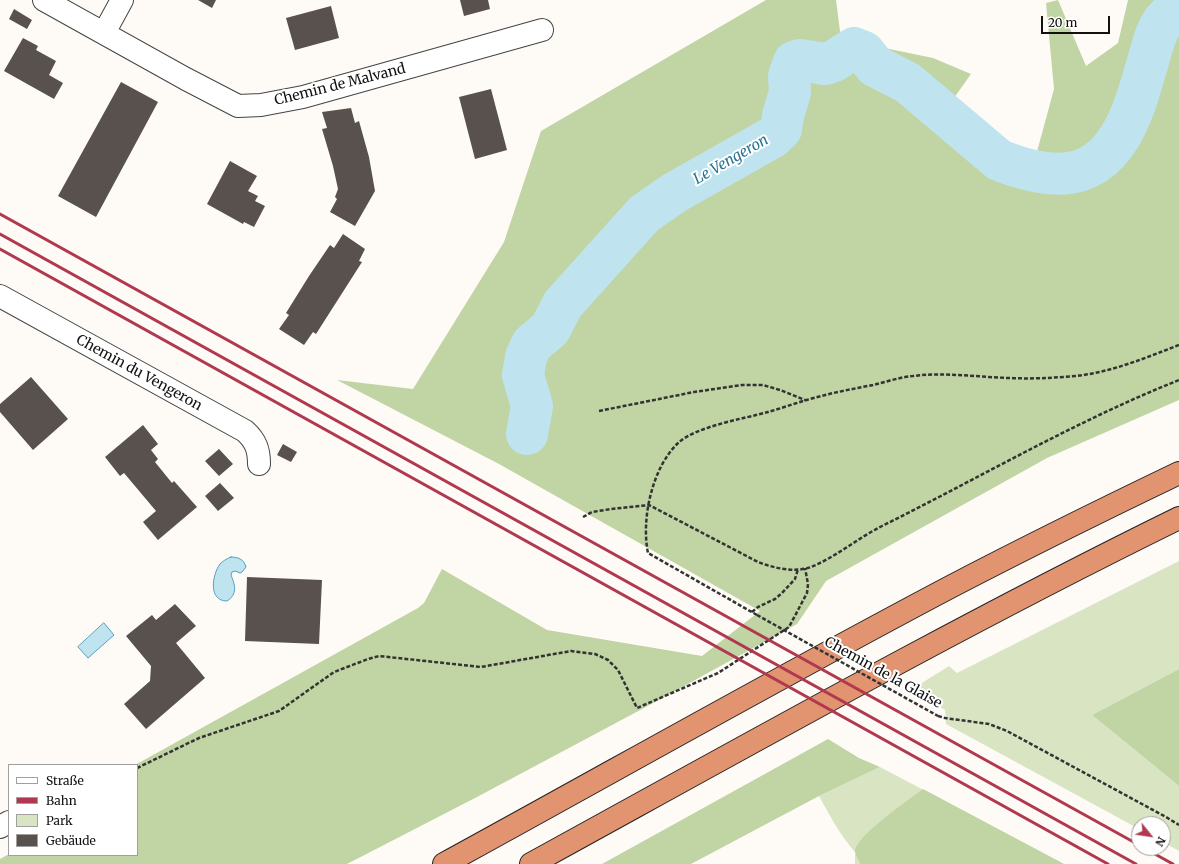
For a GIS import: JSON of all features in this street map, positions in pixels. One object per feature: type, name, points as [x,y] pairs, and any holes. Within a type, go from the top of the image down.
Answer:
[{"type":"highway","points":[[444,864],[948,588],[1067,527],[1179,473]]},
{"type":"highway","points":[[532,864],[867,679],[1075,570],[1179,518]]},
{"type":"street","name":"Chemin de Malvand","points":[[44,0],[238,106],[261,105],[303,97],[542,30]]},
{"type":"street","points":[[104,33],[122,0]]},
{"type":"street","name":"Chemin du Vengeron","points":[[0,296],[245,431],[255,441],[258,447],[259,464]]},
{"type":"path","points":[[649,505],[655,479],[666,457],[679,442],[691,435],[720,424],[806,400],[912,376],[953,375],[1008,378],[1052,378],[1082,375],[1116,368],[1179,345]]},
{"type":"path","points":[[583,517],[592,512],[611,508],[649,505],[758,562],[775,568],[798,569],[810,567],[874,530],[1078,425],[1148,392],[1179,380]]},
{"type":"path","points":[[599,411],[694,392],[742,385],[763,385],[806,400]]},
{"type":"path","name":"Chemin de la Glaise","points":[[649,505],[646,543],[648,553],[938,716],[948,719],[988,724],[1003,729],[1133,798],[1179,825]]},
{"type":"path","points":[[138,768],[199,738],[279,711],[334,672],[368,658],[379,656],[481,667],[571,651],[595,654],[608,660],[618,670],[637,708],[718,673],[789,627],[807,592],[808,584],[805,568]]},
{"type":"path","points":[[752,612],[758,607],[775,599],[782,593],[795,579],[798,569]]},
{"type":"green space","points":[[766,0],[836,0],[841,39],[933,58],[971,74],[949,105],[993,146],[1035,159],[1054,89],[1046,3],[1058,0],[1086,66],[1118,43],[1128,0],[1179,0],[1179,400],[1047,458],[826,581],[797,624],[644,708],[347,864],[0,864],[0,859],[8,855],[8,856],[138,856],[137,764],[418,608],[424,603],[442,569],[547,630],[702,656],[760,611],[499,464],[337,380],[413,389],[504,242],[541,131]]},
{"type":"green space","points":[[1179,561],[1179,669],[1092,715],[1179,786],[1179,851],[1171,846],[1171,816],[1131,816],[1131,825],[946,724],[945,710],[914,691],[917,686],[949,666],[957,673]]},
{"type":"green space","points":[[1179,669],[1179,786],[1092,715]]},
{"type":"green space","points":[[828,739],[859,758],[880,767],[819,796],[691,864],[602,864]]},
{"type":"green space","points":[[880,767],[1064,864],[855,852],[831,818],[819,796]]},
{"type":"green space","points":[[923,789],[1064,864],[860,864],[855,852],[857,845],[863,837],[896,809]]},
{"type":"green space","points":[[855,852],[860,864],[855,864]]},
{"type":"water","points":[[231,557],[240,559],[244,562],[246,567],[240,573],[235,571],[232,572],[231,575],[235,589],[233,595],[227,601],[221,600],[217,597],[213,587],[215,574],[220,564]]},
{"type":"water","points":[[104,623],[114,635],[88,658],[78,647]]},
{"type":"building","points":[[198,0],[216,0],[212,8]]},
{"type":"building","points":[[460,0],[488,0],[490,9],[464,16]]},
{"type":"building","points":[[331,6],[339,38],[295,50],[286,18]]},
{"type":"building","points":[[14,9],[32,20],[27,29],[9,19]]},
{"type":"building","points":[[23,38],[38,46],[36,50],[56,61],[49,75],[63,83],[54,99],[4,71]]},
{"type":"building","points":[[121,82],[158,102],[96,217],[58,196]]},
{"type":"building","points":[[491,89],[507,150],[475,159],[459,97]]},
{"type":"building","points":[[351,108],[355,123],[359,121],[369,157],[375,191],[355,226],[330,212],[337,199],[335,197],[338,189],[322,129],[327,128],[322,112]]},
{"type":"building","points":[[230,161],[257,176],[248,191],[258,196],[255,201],[265,206],[254,227],[244,222],[243,224],[207,204]]},
{"type":"building","points":[[343,234],[365,249],[359,261],[362,262],[316,334],[313,332],[304,345],[279,329],[289,315],[286,313],[309,276],[330,245],[334,248]]},
{"type":"building","points":[[31,377],[68,419],[33,450],[0,412],[0,404]]},
{"type":"building","points":[[143,425],[158,444],[151,450],[158,459],[155,462],[172,483],[174,481],[197,507],[158,540],[143,522],[156,511],[124,473],[120,476],[105,457]]},
{"type":"building","points":[[283,444],[297,452],[291,462],[277,455]]},
{"type":"building","points":[[219,449],[233,464],[219,476],[205,461]]},
{"type":"building","points":[[220,483],[234,498],[218,511],[205,496]]},
{"type":"building","points":[[247,577],[322,580],[319,644],[245,641]]},
{"type":"building","points":[[175,604],[196,626],[176,643],[205,678],[146,729],[124,704],[150,681],[151,666],[126,636],[152,615],[156,620]]},
{"type":"waterway","name":"Le Vengeron","points":[[527,434],[532,406],[523,375],[526,357],[532,344],[550,329],[563,304],[644,214],[674,193],[773,137],[781,129],[790,92],[789,76],[794,62],[800,60],[825,64],[834,61],[854,48],[864,52],[875,66],[908,83],[999,160],[1043,173],[1062,174],[1079,171],[1095,164],[1109,152],[1121,135],[1132,112],[1152,46],[1160,26],[1168,16],[1179,10]]},
{"type":"railway","points":[[0,214],[1131,841]]},
{"type":"railway","points":[[0,234],[1136,864]]},
{"type":"railway","points":[[0,249],[1108,864]]},
{"type":"railway","points":[[1158,856],[1173,864]]}]
